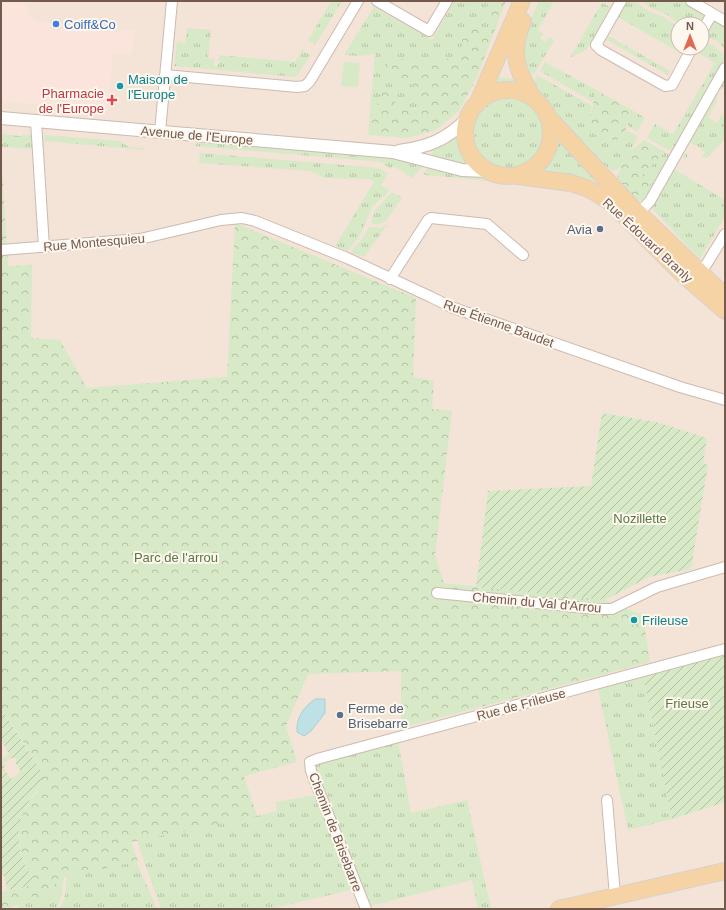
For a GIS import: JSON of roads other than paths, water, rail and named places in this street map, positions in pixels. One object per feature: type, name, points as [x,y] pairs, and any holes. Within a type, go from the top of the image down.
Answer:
[{"type":"main road","points":[[478,102],[522,1]]},
{"type":"main road","points":[[532,1],[517,34],[515,51],[519,69],[532,98]]},
{"type":"main road","points":[[504,90],[519,92],[532,98],[542,107],[548,117],[551,132],[549,147],[542,160],[530,170],[516,176],[501,176],[486,171],[475,161],[467,148],[464,134],[467,119],[471,110],[478,102],[490,94],[504,90]]},
{"type":"main road","name":"Rue Édouard Branly","points":[[548,117],[639,213],[725,296]]},
{"type":"main road","name":"Rue Édouard Branly","points":[[516,176],[571,183],[596,193],[613,204],[678,270],[725,311]]},
{"type":"main road","points":[[559,909],[725,871]]},
{"type":"street","points":[[160,132],[172,1]]},
{"type":"street","points":[[165,75],[298,87],[305,86],[310,81],[358,1]]},
{"type":"street","points":[[377,1],[429,31],[446,1]]},
{"type":"street","points":[[621,1],[596,45],[601,50],[665,86],[672,85],[688,56]]},
{"type":"street","points":[[690,1],[725,21]]},
{"type":"street","points":[[639,213],[650,201],[725,68]]},
{"type":"street","name":"Avenue de l'Europe","points":[[1,118],[393,152],[462,170],[486,171]]},
{"type":"street","name":"Avenue de l'Europe","points":[[393,152],[434,144],[456,130],[467,119]]},
{"type":"street","points":[[36,122],[44,247]]},
{"type":"street","name":"Rue Montesquieu","points":[[1,250],[140,240],[234,218]]},
{"type":"street","name":"Rue Étienne Baudet","points":[[234,218],[255,221],[346,258],[451,307],[680,387],[725,400]]},
{"type":"street","points":[[390,279],[428,220],[431,218],[488,224],[523,255]]},
{"type":"street","points":[[701,273],[725,234]]},
{"type":"street","name":"Chemin du Val d'Arrou","points":[[437,592],[596,609],[612,609],[657,587],[725,567]]},
{"type":"street","name":"Rue de Frileuse","points":[[317,759],[725,649]]},
{"type":"street","name":"Chemin de Brisebarre","points":[[317,759],[310,762],[311,771],[366,909]]},
{"type":"street","points":[[607,800],[615,896]]},
{"type":"water","points":[[315,699],[325,699],[325,713],[311,731],[304,736],[297,732],[299,718],[307,706]]},
{"type":"place","name":"Coiff&Co","points":[[56,24]]},
{"type":"place","name":"Maison de l'Europe","points":[[120,86]]},
{"type":"place","name":"Pharmacie de l'Europe","points":[[112,100]]},
{"type":"place","name":"Avia","points":[[600,229]]},
{"type":"place","name":"Frileuse","points":[[634,620]]},
{"type":"place","name":"Ferme de Brisebarre","points":[[340,715]]},
{"type":"park label","name":"Nozillette","points":[[640,518]]},
{"type":"park label","name":"Parc de l'arrou","points":[[176,557]]},
{"type":"park label","name":"Frieuse","points":[[687,703]]}]
